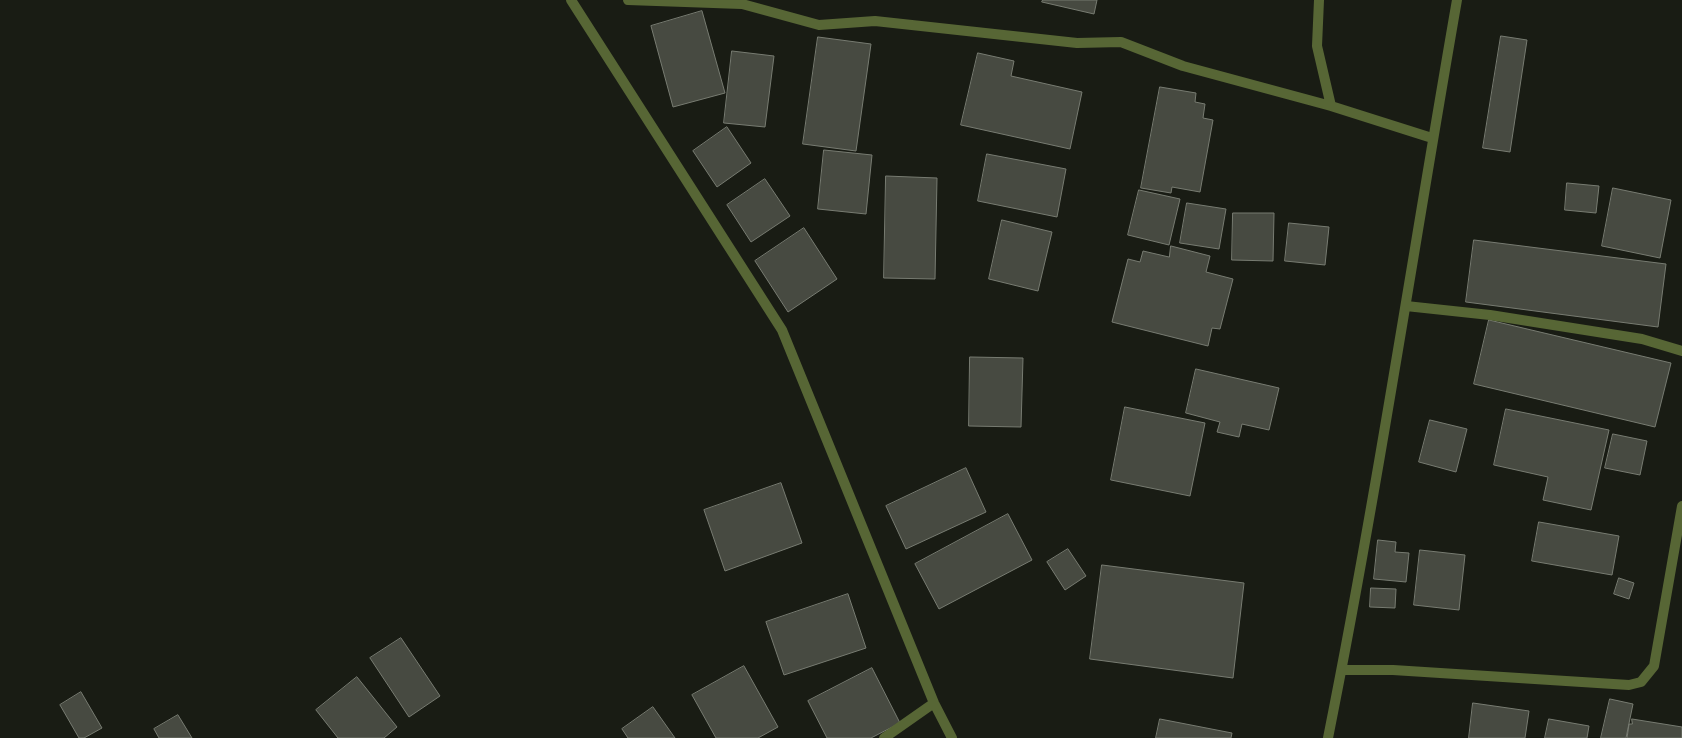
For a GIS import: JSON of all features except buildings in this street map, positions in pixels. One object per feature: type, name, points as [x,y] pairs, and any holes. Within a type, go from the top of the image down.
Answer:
[{"type":"street","points":[[571,0],[782,330],[934,703],[952,738]]},
{"type":"street","points":[[628,0],[742,4],[819,25],[875,21],[1077,42],[1121,42],[1183,66],[1330,106],[1432,138]]},
{"type":"street","points":[[1319,0],[1317,46],[1330,106]]},
{"type":"street","points":[[1328,738],[1342,670],[1406,306],[1432,138],[1457,0]]},
{"type":"street","points":[[1406,306],[1490,316],[1642,339],[1682,351]]},
{"type":"street","points":[[1342,670],[1394,670],[1629,685],[1641,682],[1654,666],[1682,506]]},
{"type":"street","points":[[884,738],[934,703]]}]
